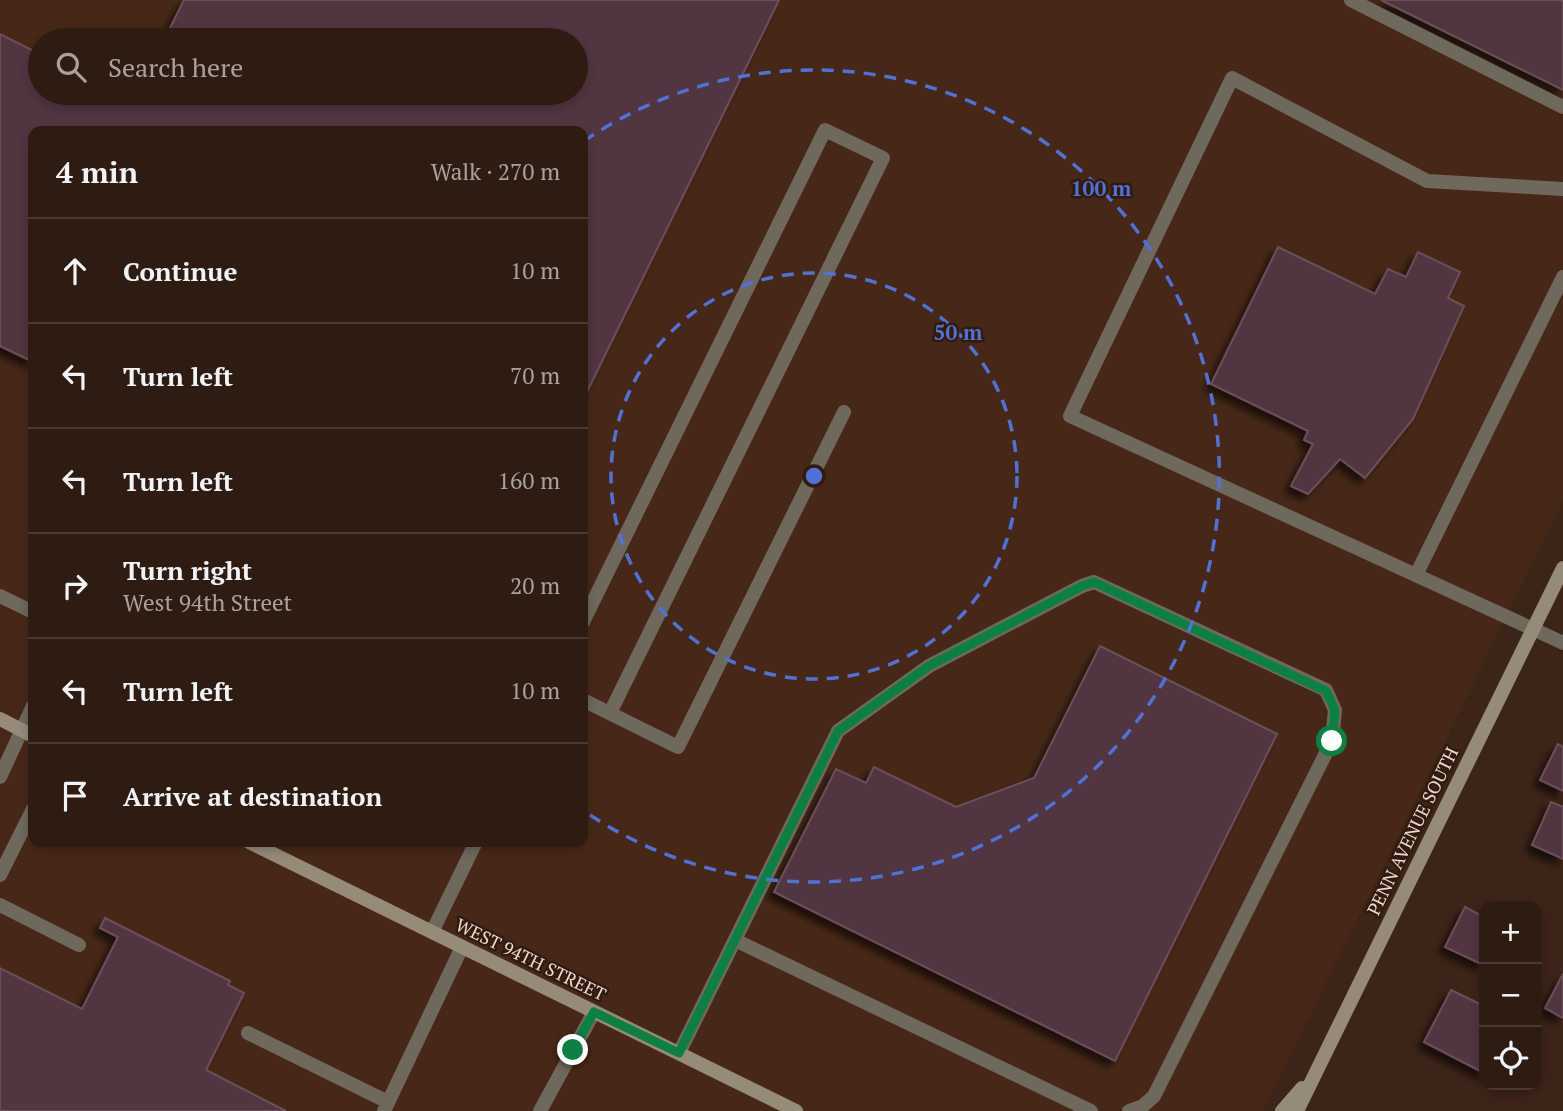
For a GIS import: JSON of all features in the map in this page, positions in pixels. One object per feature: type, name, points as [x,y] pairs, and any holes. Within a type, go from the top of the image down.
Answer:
[{"type":"street","points":[[1351,0],[1563,107]]},
{"type":"street","points":[[1563,189],[1427,181],[1232,78],[1070,416],[1563,643]]},
{"type":"street","points":[[588,612],[825,130],[883,158],[610,713]]},
{"type":"street","points":[[1416,575],[1563,277]]},
{"type":"street","points":[[588,702],[678,747],[844,412]]},
{"type":"street","name":"PENN AVENUE SOUTH","points":[[1297,1111],[1563,568]]},
{"type":"street","points":[[679,1053],[838,731],[929,666],[1094,582],[1326,691],[1335,710],[1332,741],[1154,1096],[1143,1106],[1129,1111]]},
{"type":"street","points":[[0,596],[28,610]]},
{"type":"street","points":[[0,719],[28,733],[0,777]]},
{"type":"street","points":[[0,875],[28,819]]},
{"type":"street","name":"WEST 94TH STREET","points":[[259,847],[796,1111]]},
{"type":"street","points":[[432,932],[474,847]]},
{"type":"street","points":[[0,905],[79,945]]},
{"type":"street","points":[[735,940],[1091,1111]]},
{"type":"street","points":[[248,1033],[386,1107],[462,947]]},
{"type":"street","points":[[544,1110],[594,1012]]},
{"type":"street","points":[[1282,1111],[1314,1074]]},
{"type":"shaded area","points":[[0,0],[1563,0],[1563,501],[1263,1111],[0,1111]]},
{"type":"building","points":[[184,0],[779,0],[588,390],[588,126],[28,126],[28,360],[0,346],[0,34],[28,48],[28,105],[588,105],[588,28],[170,28]]},
{"type":"building","points":[[1381,0],[1563,0],[1563,90]]},
{"type":"building","points":[[1278,247],[1375,294],[1388,269],[1406,277],[1418,252],[1460,272],[1448,298],[1464,306],[1413,419],[1365,478],[1340,459],[1308,494],[1291,486],[1313,444],[1304,440],[1308,431],[1211,384]]},
{"type":"building","points":[[1100,646],[1277,734],[1115,1061],[774,892],[836,769],[866,783],[874,767],[956,807],[1034,778]]},
{"type":"building","points":[[1558,744],[1563,747],[1563,791],[1540,780]]},
{"type":"building","points":[[1551,802],[1563,807],[1563,859],[1532,845]]},
{"type":"building","points":[[1465,907],[1479,914],[1479,963],[1445,947]]},
{"type":"building","points":[[105,918],[230,981],[228,985],[244,993],[206,1070],[286,1111],[0,1111],[0,968],[82,1009],[118,937],[100,928]]},
{"type":"building","points":[[1563,974],[1563,1018],[1545,1008]]},
{"type":"building","points":[[1451,990],[1479,1004],[1479,1070],[1424,1042]]},
{"type":"route","points":[[573,1050],[594,1012],[679,1053],[838,731],[929,666],[1082,586],[1094,582],[1326,691],[1335,710],[1332,741]]}]
